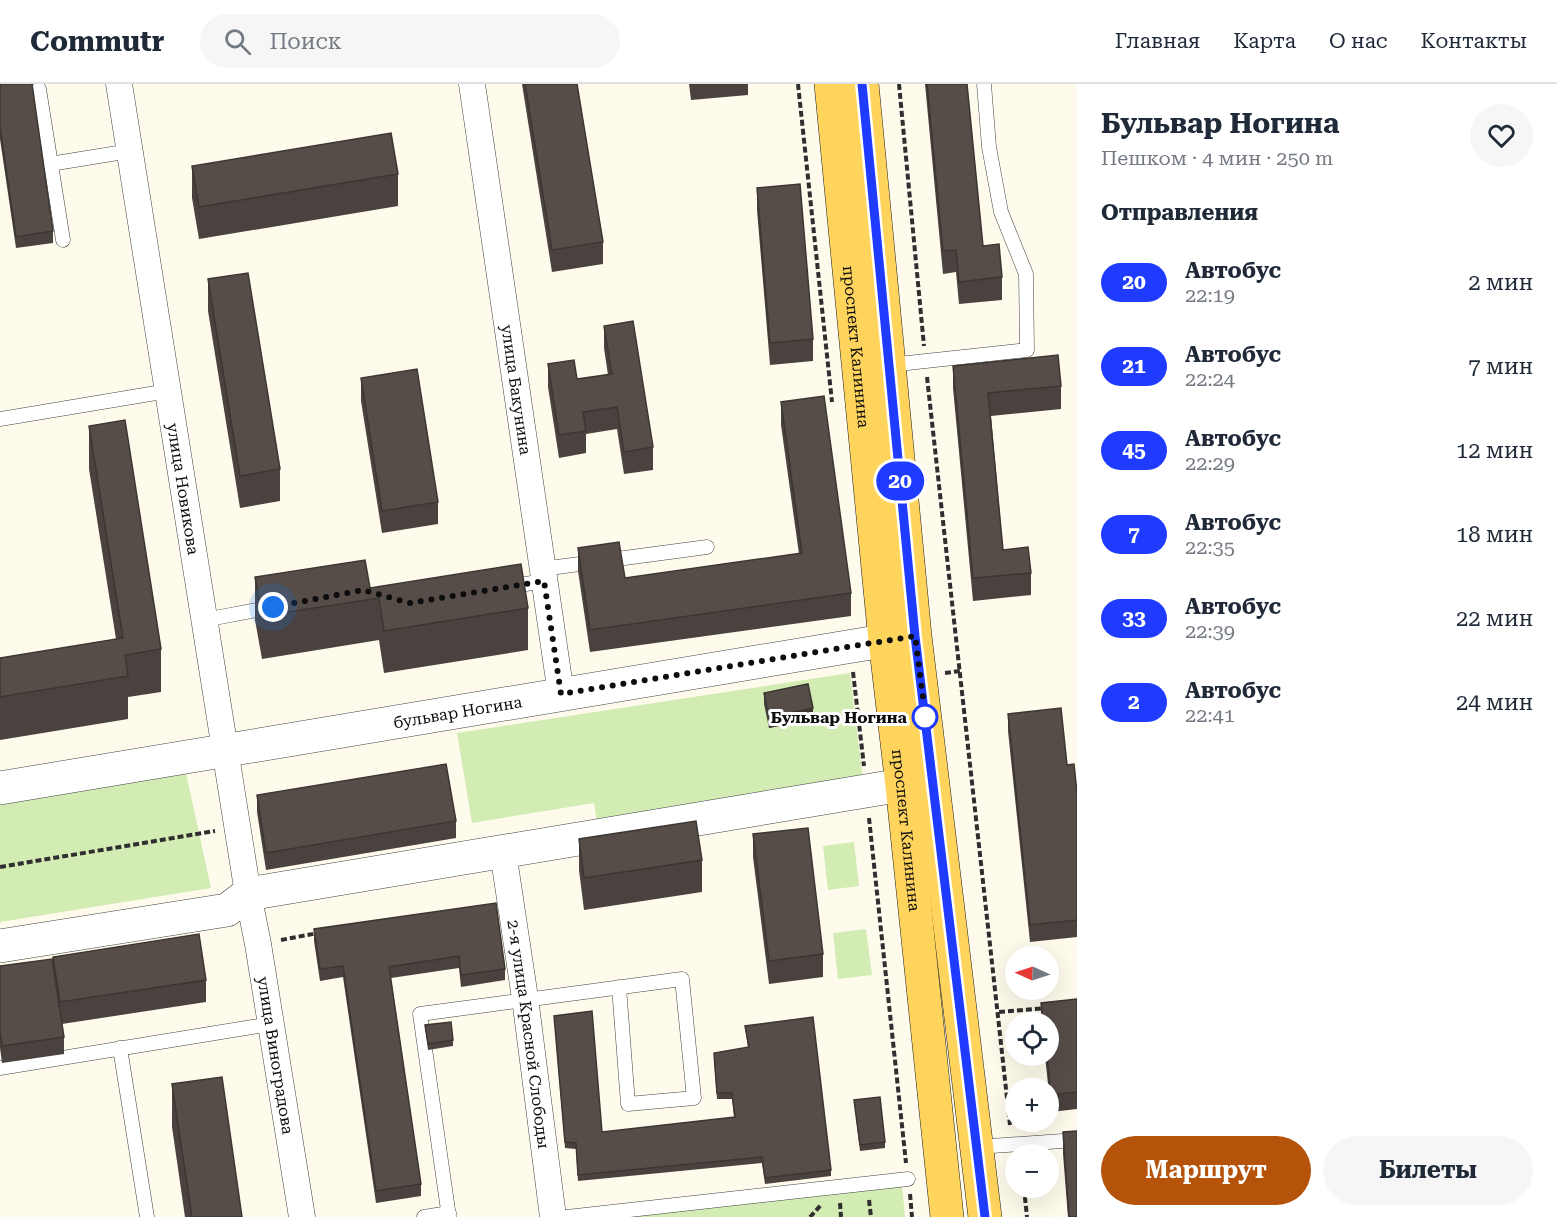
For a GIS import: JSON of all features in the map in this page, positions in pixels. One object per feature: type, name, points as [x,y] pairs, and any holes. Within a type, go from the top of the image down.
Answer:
[{"type":"main road","name":"проспект Калинина","points":[[831,84],[900,638],[985,1217]]},
{"type":"main road","name":"проспект Калинина","points":[[862,84],[889,365],[900,638],[902,785],[947,1217]]},
{"type":"street","name":"улица Новикова","points":[[119,84],[248,894]]},
{"type":"street","name":"улица Бакунина","points":[[472,84],[561,694]]},
{"type":"street","name":"бульвар Ногина","points":[[0,788],[900,638]]},
{"type":"street","points":[[0,946],[227,910],[248,894],[902,785]]},
{"type":"street","name":"2-я улица Красной Слободы","points":[[503,852],[525,998],[553,1217]]},
{"type":"street","name":"улица Виноградова","points":[[248,894],[302,1217]]},
{"type":"lane","points":[[889,365],[1027,350],[1026,274],[1001,212],[989,147],[984,84]]},
{"type":"lane","points":[[39,89],[63,240]]},
{"type":"lane","points":[[51,164],[130,151]]},
{"type":"lane","points":[[0,419],[168,391]]},
{"type":"lane","points":[[488,590],[543,575],[707,547]]},
{"type":"lane","points":[[204,620],[284,605]]},
{"type":"lane","points":[[424,1217],[449,1215],[420,1014],[525,998],[682,979],[694,1098],[628,1104],[619,987]]},
{"type":"lane","points":[[0,1068],[271,1024]]},
{"type":"lane","points":[[120,1048],[147,1217]]},
{"type":"lane","points":[[976,1147],[1077,1140]]},
{"type":"lane","points":[[567,1217],[908,1179]]},
{"type":"path","points":[[798,84],[833,410]]},
{"type":"path","points":[[899,84],[925,362],[1005,1078]]},
{"type":"path","points":[[850,646],[912,1217]]},
{"type":"path","points":[[0,867],[237,828]]},
{"type":"path","points":[[258,944],[327,932]]},
{"type":"path","points":[[999,1012],[1055,1007]]},
{"type":"path","points":[[1025,1198],[1027,1217]]},
{"type":"green space","points":[[850,673],[863,780],[597,823],[594,803],[472,823],[457,733]]},
{"type":"green space","points":[[186,773],[211,888],[0,922],[0,804]]},
{"type":"green space","points":[[854,842],[859,886],[828,890],[823,846]]},
{"type":"green space","points":[[866,929],[872,975],[838,979],[833,933]]},
{"type":"green space","points":[[902,1184],[905,1217],[607,1217]]},
{"type":"building","points":[[0,84],[32,84],[53,231],[16,237],[0,127]]},
{"type":"building","points":[[525,84],[577,84],[603,242],[552,250]]},
{"type":"building","points":[[927,84],[967,84],[983,246],[999,244],[1002,277],[959,282],[956,250],[943,251]]},
{"type":"building","points":[[391,133],[398,174],[199,207],[192,166]]},
{"type":"building","points":[[800,184],[813,339],[770,343],[757,188]]},
{"type":"building","points":[[248,273],[280,469],[240,476],[208,279]]},
{"type":"building","points":[[633,321],[653,447],[624,452],[617,407],[583,412],[586,431],[559,435],[548,364],[574,360],[577,379],[612,374],[604,326]]},
{"type":"building","points":[[1058,355],[1061,386],[988,393],[1003,550],[1028,547],[1031,573],[973,578],[953,366]]},
{"type":"building","points":[[417,369],[438,502],[382,511],[361,378]]},
{"type":"building","points":[[824,396],[851,593],[590,630],[578,548],[619,542],[625,578],[802,553],[781,402]]},
{"type":"building","points":[[125,420],[161,649],[125,655],[128,676],[0,697],[0,658],[123,638],[89,426]]},
{"type":"building","points":[[365,560],[370,588],[521,564],[528,608],[384,631],[379,598],[262,616],[255,577]]},
{"type":"building","points":[[808,684],[813,708],[769,717],[764,693]]},
{"type":"building","points":[[1061,708],[1067,765],[1074,764],[1077,793],[1077,920],[1030,925],[1008,714]]},
{"type":"building","points":[[446,764],[456,821],[266,853],[257,795]]},
{"type":"building","points":[[696,821],[702,860],[584,878],[579,839]]},
{"type":"building","points":[[808,828],[823,954],[769,961],[753,834]]},
{"type":"building","points":[[496,903],[505,969],[461,975],[459,956],[389,967],[421,1184],[376,1191],[343,966],[320,969],[314,929]]},
{"type":"building","points":[[199,934],[206,980],[60,1002],[53,957]]},
{"type":"building","points":[[52,959],[64,1037],[2,1046],[0,966]]},
{"type":"building","points":[[1077,999],[1077,1092],[1059,1094],[1059,1078],[1049,1078],[1048,1066],[1059,1066],[1059,1012],[1042,1012],[1041,1003]]},
{"type":"building","points":[[592,1011],[602,1132],[735,1117],[732,1093],[717,1093],[714,1053],[749,1047],[745,1026],[813,1017],[831,1170],[765,1178],[762,1157],[578,1175],[576,1143],[565,1142],[554,1016]]},
{"type":"building","points":[[451,1022],[453,1040],[428,1044],[425,1025]]},
{"type":"building","points":[[222,1077],[242,1217],[192,1217],[172,1084]]},
{"type":"building","points":[[880,1097],[885,1142],[860,1145],[854,1100]]},
{"type":"building","points":[[1077,1131],[1077,1217],[1069,1217],[1063,1132]]},
{"type":"bus line","name":"20","points":[[862,84],[915,636],[985,1217]]},
{"type":"place","name":"Бульвар Ногина","points":[[925,717]]},
{"type":"route","points":[[273,607],[363,590],[410,603],[544,581],[561,694],[915,636],[926,720],[925,717]]}]
